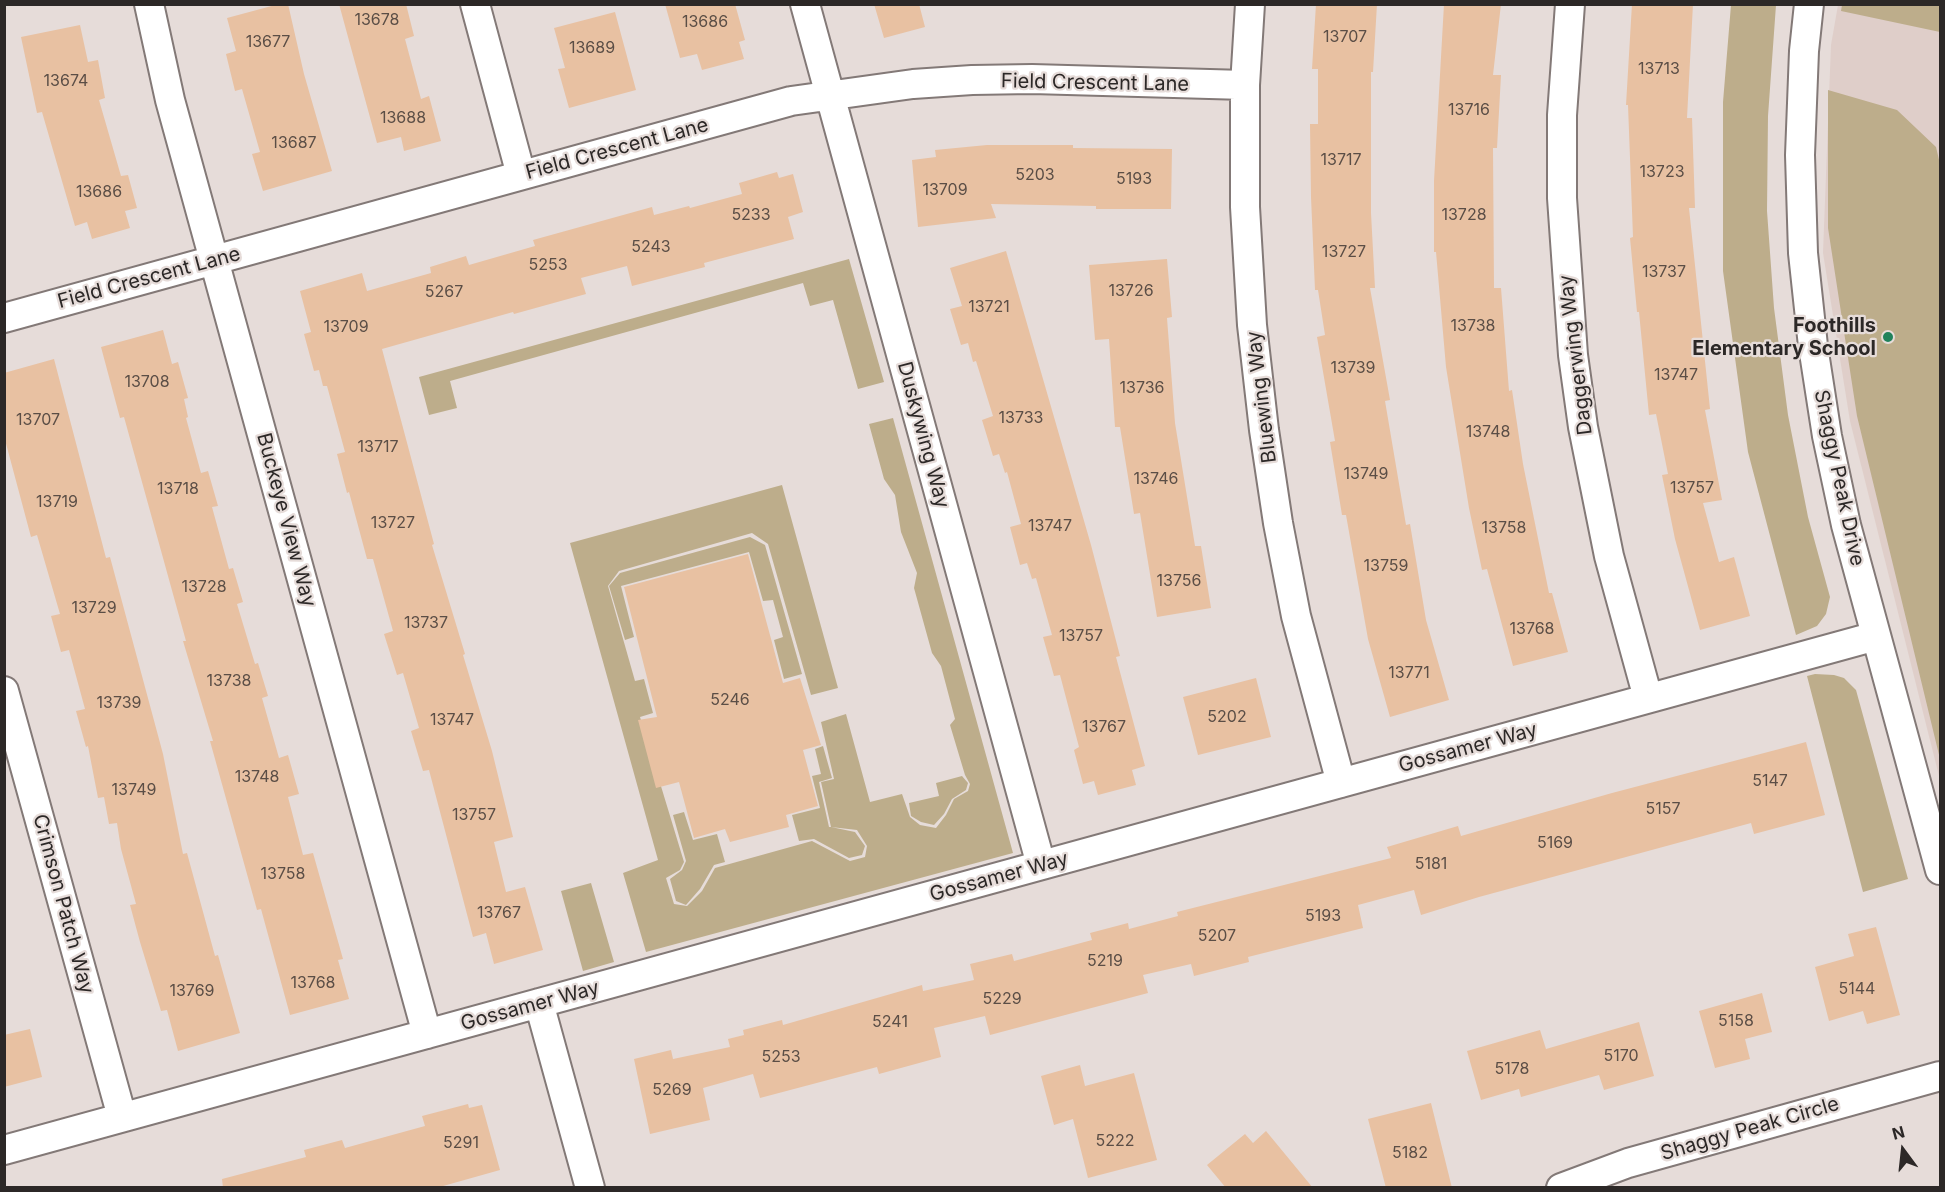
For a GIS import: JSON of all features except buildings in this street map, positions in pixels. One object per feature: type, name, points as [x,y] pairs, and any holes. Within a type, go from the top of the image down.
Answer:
[{"type":"street","name":"Buckeye View Way","points":[[149,4],[170,100],[427,1034]]},
{"type":"street","points":[[475,4],[521,175]]},
{"type":"street","name":"Duskywing Way","points":[[805,4],[1041,865]]},
{"type":"street","name":"Bluewing Way","points":[[1250,4],[1245,86],[1245,207],[1252,325],[1264,430],[1278,523],[1296,616],[1341,783]]},
{"type":"street","name":"Daggerwing Way","points":[[1570,4],[1562,115],[1562,198],[1574,355],[1583,427],[1607,545],[1648,698]]},
{"type":"street","name":"Shaggy Peak Drive","points":[[1809,4],[1804,51],[1800,155],[1804,265],[1813,346],[1827,436],[1846,525],[1941,870]]},
{"type":"street","name":"Field Crescent Lane","points":[[4,318],[791,101],[913,84],[1022,79],[1245,86]]},
{"type":"street","name":"Gossamer Way","points":[[4,1150],[1876,636]]},
{"type":"street","name":"Crimson Patch Way","points":[[4,691],[122,1118]]},
{"type":"street","points":[[539,1003],[590,1188]]},
{"type":"street","name":"Shaggy Peak Circle","points":[[1561,1188],[1628,1163],[1941,1076]]},
{"type":"shaded area","points":[[1731,5],[1776,5],[1768,116],[1767,211],[1774,308],[1788,415],[1808,517],[1830,597],[1826,614],[1817,626],[1796,635],[1748,452],[1723,271],[1723,102]]},
{"type":"shaded area","name":"Foothills Elementary School","points":[[1838,5],[1940,5],[1940,780],[1850,421],[1823,253],[1831,45]]},
{"type":"shaded area","points":[[1842,5],[1940,5],[1940,32],[1841,11]]},
{"type":"shaded area","name":"Foothills Elementary School","points":[[1828,90],[1897,110],[1936,147],[1940,164],[1940,759],[1857,416],[1828,228]]},
{"type":"shaded area","points":[[849,259],[884,382],[858,389],[833,300],[810,306],[803,283],[450,381],[457,408],[429,415],[419,377]]},
{"type":"shaded area","points":[[893,418],[1013,853],[646,952],[623,873],[658,860],[570,543],[782,485],[838,688],[811,695],[768,544],[752,533],[619,571],[608,586],[635,681],[644,679],[653,713],[640,717],[684,862],[680,870],[666,878],[674,904],[687,906],[702,891],[715,868],[812,841],[850,861],[865,857],[867,846],[857,830],[831,827],[821,782],[834,779],[821,722],[846,714],[870,802],[902,794],[910,817],[920,825],[936,828],[954,799],[968,791],[970,784],[965,775],[950,725],[955,719],[941,666],[932,653],[914,588],[917,573],[901,532],[895,495],[884,479],[869,424]]},
{"type":"shaded area","points":[[750,537],[765,545],[802,674],[784,679],[774,640],[783,637],[773,600],[763,601],[749,552],[621,586],[634,637],[625,640],[609,586],[620,573]]},
{"type":"shaded area","points":[[1815,674],[1844,678],[1856,690],[1908,879],[1863,892],[1807,676]]},
{"type":"shaded area","points":[[823,746],[832,778],[819,782],[829,827],[855,832],[865,846],[862,855],[849,858],[814,839],[799,841],[792,815],[820,808],[812,776],[821,774],[815,749]]},
{"type":"shaded area","points":[[962,776],[968,783],[966,790],[952,799],[944,814],[934,825],[921,822],[911,816],[909,803],[939,796],[936,783]]},
{"type":"shaded area","points":[[684,812],[693,840],[717,834],[725,862],[714,865],[700,889],[686,905],[676,901],[670,879],[682,870],[686,861],[673,815]]},
{"type":"shaded area","points":[[591,883],[614,962],[583,971],[561,891]]},
{"type":"place","name":"Foothills Elementary School","points":[[1888,337]]}]
